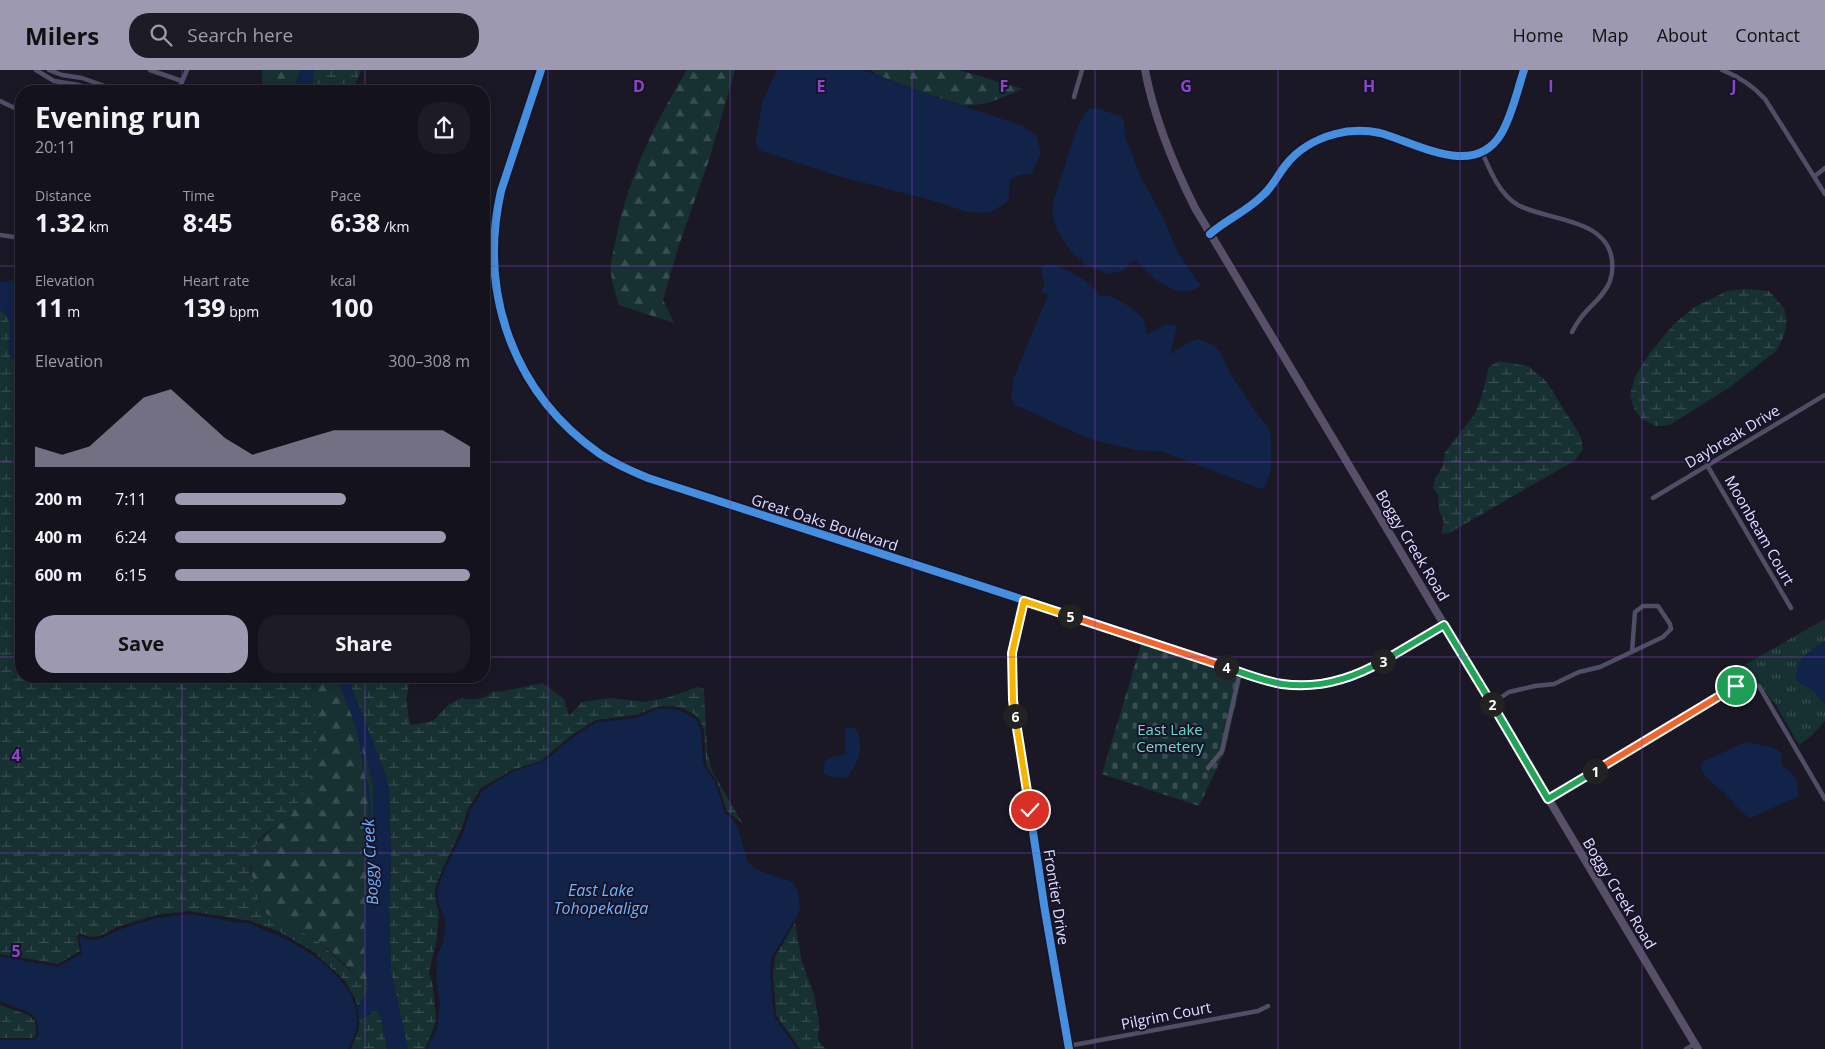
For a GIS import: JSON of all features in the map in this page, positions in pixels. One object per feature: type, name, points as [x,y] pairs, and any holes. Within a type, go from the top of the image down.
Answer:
[{"type":"main road","name":"Boggy Creek Road","points":[[1145,70],[1154,109],[1166,143],[1184,186],[1210,234],[1696,1047]]},
{"type":"street","points":[[36,70],[54,81],[81,85]]},
{"type":"street","points":[[49,70],[102,85]]},
{"type":"street","points":[[150,70],[182,81]]},
{"type":"street","points":[[180,85],[187,70]]},
{"type":"street","name":"Great Oaks Boulevard","points":[[541,70],[501,192],[494,228],[494,266],[497,297],[508,336],[518,358],[544,402],[584,442],[622,467],[648,478],[1281,684],[1314,685],[1349,678],[1370,669],[1444,625]]},
{"type":"street","points":[[1074,97],[1082,70]]},
{"type":"street","points":[[1210,234],[1263,196],[1294,156],[1304,148],[1328,136],[1344,132],[1366,131],[1380,133],[1443,154],[1472,156],[1482,152],[1493,145],[1501,135],[1524,70]]},
{"type":"street","points":[[1722,70],[1739,76],[1752,85],[1765,99],[1825,194]]},
{"type":"street","points":[[0,101],[15,108]]},
{"type":"street","points":[[1482,152],[1498,185],[1517,205],[1595,231],[1608,245],[1612,260],[1610,282],[1603,294],[1580,319],[1572,332]]},
{"type":"street","points":[[1815,176],[1825,168]]},
{"type":"street","points":[[0,236],[15,237]]},
{"type":"street","name":"Daybreak Drive","points":[[1653,498],[1825,395]]},
{"type":"street","name":"Moonbeam Court","points":[[1707,465],[1791,608]]},
{"type":"street","name":"Frontier Drive","points":[[1024,601],[1012,653],[1013,700],[1068,1048]]},
{"type":"street","points":[[1492,704],[1510,692],[1554,684],[1578,672],[1600,667],[1632,652],[1663,637],[1671,629],[1670,624],[1658,606],[1643,606],[1635,612],[1632,652]]},
{"type":"street","points":[[1208,768],[1222,751],[1240,672]]},
{"type":"street","points":[[1548,799],[1736,686],[1748,684],[1759,686],[1825,799]]},
{"type":"street","name":"Pilgrim Court","points":[[1068,1048],[1258,1011],[1268,1006]]},
{"type":"street","points":[[1686,1049],[1696,1047]]},
{"type":"green space","points":[[262,70],[300,70],[296,85],[262,85]]},
{"type":"green space","points":[[314,70],[361,70],[355,85],[312,85]]},
{"type":"green space","points":[[687,70],[735,70],[709,160],[679,245],[663,300],[674,323],[619,305],[612,280],[611,264],[621,216],[635,172],[664,110]]},
{"type":"green space","points":[[871,70],[959,70],[1023,89],[988,103],[965,106],[916,90],[875,74]]},
{"type":"green space","points":[[1744,289],[1769,291],[1784,308],[1787,321],[1784,336],[1776,351],[1730,387],[1670,425],[1656,426],[1642,419],[1635,411],[1630,396],[1635,377],[1649,354],[1673,325],[1693,308],[1727,291]]},
{"type":"green space","points":[[0,309],[5,314],[11,327],[15,362],[15,683],[313,683],[317,755],[310,781],[289,818],[267,832],[259,840],[254,849],[250,868],[258,899],[265,913],[318,941],[369,988],[359,1005],[357,1005],[356,999],[345,981],[314,952],[280,932],[251,921],[189,911],[156,915],[117,927],[100,936],[90,937],[79,933],[77,936],[80,951],[58,964],[0,954]]},
{"type":"green space","points":[[1498,361],[1528,366],[1546,381],[1580,435],[1583,449],[1574,461],[1449,533],[1441,534],[1444,522],[1439,510],[1438,495],[1433,488],[1435,479],[1443,465],[1445,452],[1475,414],[1489,367]]},
{"type":"green space","points":[[1825,619],[1825,641],[1808,652],[1801,660],[1796,680],[1814,691],[1825,704],[1825,721],[1799,745],[1774,702],[1761,684],[1748,680],[1741,682],[1734,671]]},
{"type":"green space","name":"East Lake Cemetery","points":[[1142,642],[1242,676],[1225,751],[1199,806],[1102,774]]},
{"type":"green space","points":[[315,683],[340,683],[368,758],[373,785],[374,832],[364,935],[364,953],[369,988],[318,941],[275,920],[263,910],[260,904],[251,863],[256,845],[269,832],[289,818]]},
{"type":"green space","points":[[350,683],[409,683],[406,701],[410,725],[433,721],[448,705],[462,698],[479,699],[493,691],[499,692],[543,683],[564,699],[569,716],[582,702],[610,698],[645,702],[666,698],[698,687],[704,689],[707,751],[712,771],[743,824],[727,811],[717,781],[708,768],[704,730],[699,719],[694,714],[680,707],[660,706],[636,715],[596,720],[573,734],[541,761],[512,770],[481,788],[468,809],[461,830],[435,889],[436,903],[439,911],[437,938],[429,972],[433,987],[436,1019],[434,1027],[425,1049],[408,1049],[391,972],[389,791],[385,773]]},
{"type":"green space","points":[[795,923],[802,962],[814,995],[819,1021],[818,1041],[826,1049],[800,1049],[776,1015],[773,974],[775,957]]},
{"type":"green space","points":[[0,1005],[28,1015],[35,1021],[36,1034],[33,1038],[0,1038]]},
{"type":"green space","points":[[377,1009],[382,1022],[387,1049],[351,1049],[356,1038],[359,1018],[364,1018]]},
{"type":"water","points":[[300,70],[314,70],[312,85],[296,85]]},
{"type":"water","points":[[777,70],[863,70],[1023,126],[1036,135],[1041,153],[1031,174],[1020,175],[1009,180],[1007,202],[989,213],[967,212],[937,202],[838,176],[761,151],[755,144],[763,100]]},
{"type":"water","points":[[1096,108],[1123,117],[1126,139],[1140,175],[1163,218],[1177,251],[1201,286],[1192,290],[1182,291],[1173,289],[1156,280],[1135,260],[1123,271],[1108,274],[1087,266],[1071,251],[1056,229],[1052,212],[1054,199],[1077,128],[1088,109]]},
{"type":"water","points":[[1051,264],[1079,276],[1101,297],[1112,297],[1132,309],[1143,319],[1148,334],[1167,324],[1177,326],[1170,354],[1191,341],[1199,339],[1213,345],[1221,352],[1230,373],[1257,414],[1269,428],[1271,470],[1266,485],[1261,489],[1163,452],[1136,450],[1089,439],[1018,406],[1017,408],[1011,399],[1014,377],[1048,295],[1041,292],[1045,283],[1042,275],[1042,266]]},
{"type":"water","points":[[15,280],[15,362],[11,358],[8,348],[10,324],[4,312],[0,309],[0,282]]},
{"type":"water","points":[[1825,641],[1825,704],[1814,691],[1796,680],[1801,660],[1808,652]]},
{"type":"water","points":[[340,683],[350,683],[385,773],[389,791],[391,972],[408,1049],[387,1049],[382,1022],[377,1009],[364,1018],[359,1018],[357,1005],[359,1005],[369,988],[365,971],[364,922],[373,844],[373,785],[367,758]]},
{"type":"water","name":"East Lake Tohopekaliga","points":[[660,708],[679,710],[697,720],[701,731],[703,762],[715,782],[725,813],[738,828],[747,861],[755,869],[792,882],[798,891],[800,911],[772,957],[770,974],[774,1016],[797,1049],[427,1049],[437,1028],[440,1005],[436,977],[437,957],[443,943],[446,922],[438,902],[438,889],[444,871],[464,831],[470,810],[483,790],[512,772],[546,760],[574,736],[597,722],[636,718]]},
{"type":"water","points":[[847,727],[856,729],[859,735],[859,755],[851,773],[846,778],[831,777],[824,773],[824,763],[829,758],[844,754]]},
{"type":"water","points":[[1746,742],[1775,748],[1782,754],[1782,765],[1795,778],[1799,796],[1750,818],[1702,772],[1700,767],[1704,761]]},
{"type":"water","points":[[189,914],[250,923],[301,947],[336,974],[348,991],[356,1009],[356,1028],[348,1049],[0,1049],[0,1040],[34,1040],[39,1035],[37,1020],[30,1013],[0,1001],[0,956],[58,967],[82,953],[79,936],[90,940],[101,939],[118,930],[156,918]]},
{"type":"waterway","name":"Boggy Creek","points":[[359,735],[369,806],[369,879]]},
{"type":"cycle path","points":[[541,70],[501,191],[495,229],[495,267],[499,303],[509,338],[524,371],[545,402],[570,429],[606,458],[648,478],[1281,684],[1314,685],[1349,678],[1370,669],[1444,625]]},
{"type":"cycle path","points":[[1210,234],[1266,193],[1295,155],[1307,146],[1328,136],[1352,131],[1374,132],[1427,150],[1461,156],[1476,154],[1490,147],[1501,134],[1508,119],[1524,70]]},
{"type":"cycle path","points":[[1024,601],[1012,653],[1013,700],[1045,911],[1069,1049]]},
{"type":"route","points":[[1030,810],[1013,700],[1012,653],[1024,601],[1281,684],[1314,685],[1349,678],[1370,669],[1444,625],[1548,799],[1736,686]]}]
